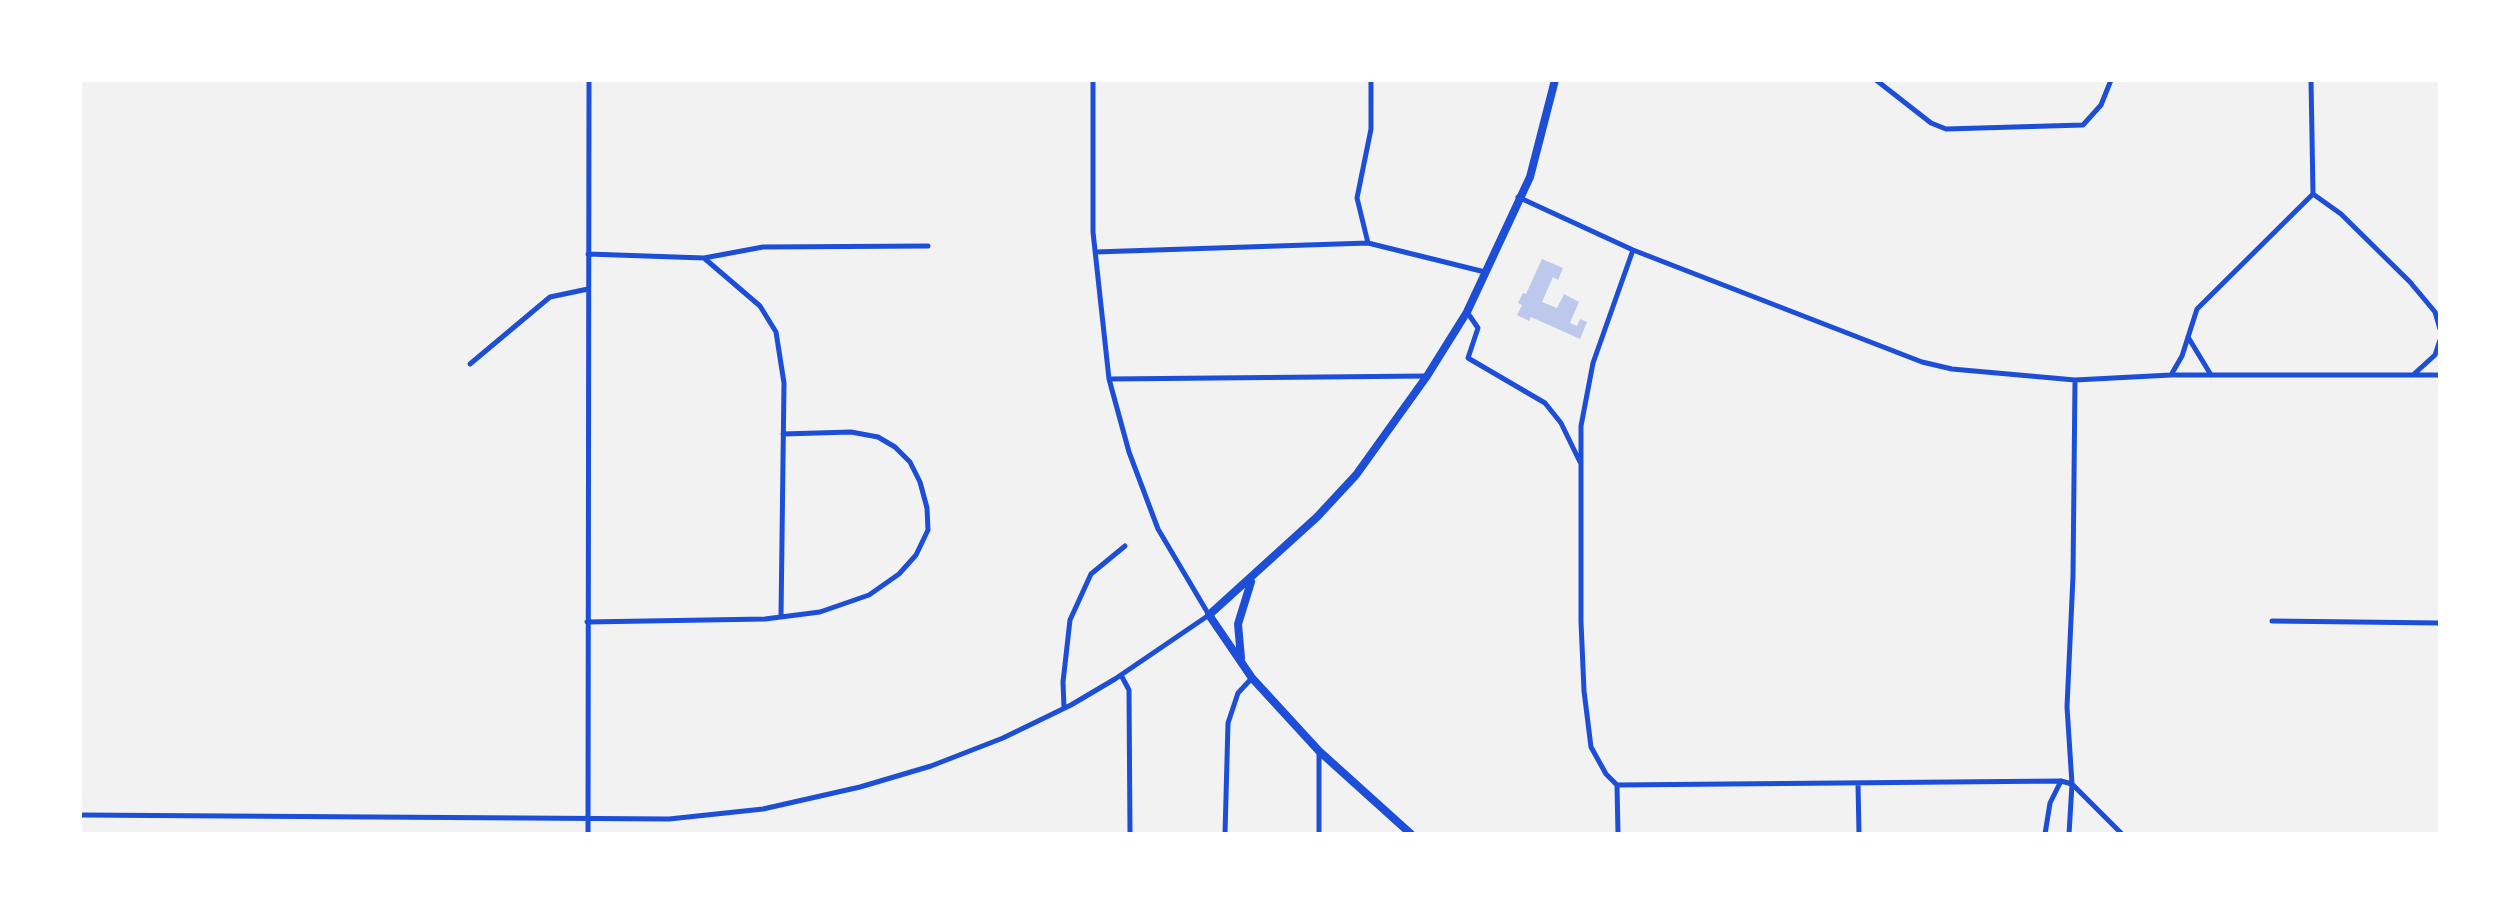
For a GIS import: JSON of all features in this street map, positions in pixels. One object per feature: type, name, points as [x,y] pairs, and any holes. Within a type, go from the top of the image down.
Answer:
[{"type":"main road","points":[[1411,834],[1319,751],[1250,676],[1209,615],[1254,577],[1356,474],[1427,376],[1466,312],[1518,197],[1530,177],[1555,80]]},
{"type":"main road","points":[[1250,676],[1238,649],[1238,624],[1243,599],[1254,577]]},
{"type":"street","points":[[589,80],[589,834]]},
{"type":"street","points":[[80,815],[669,819],[763,809],[931,766],[1003,738],[1121,676],[1209,615],[1158,529],[1129,452],[1109,379],[1095,252],[1093,80]]},
{"type":"street","points":[[1368,243],[1357,198],[1371,128],[1370,80]]},
{"type":"street","points":[[1876,80],[1931,123],[1946,129],[2082,125],[2101,105],[2111,80]]},
{"type":"street","points":[[2171,375],[2197,309],[2313,194],[2311,80]]},
{"type":"street","points":[[2313,194],[2341,214],[2410,282],[2435,312],[2440,329]]},
{"type":"street","points":[[1518,197],[1633,250],[1922,362],[1952,369],[2075,380],[2171,375],[2440,375]]},
{"type":"street","points":[[1095,252],[1368,243],[1485,272]]},
{"type":"street","points":[[588,254],[704,258],[763,247],[928,246]]},
{"type":"street","points":[[1618,834],[1617,785],[1606,774],[1591,747],[1587,725],[1581,622],[1581,426],[1587,383],[1633,250]]},
{"type":"street","points":[[704,258],[760,306],[776,332],[782,357],[781,617]]},
{"type":"street","points":[[470,364],[550,297],[588,289]]},
{"type":"street","points":[[1466,312],[1478,328],[1468,358],[1545,403],[1561,423],[1582,465]]},
{"type":"street","points":[[2188,337],[2211,375]]},
{"type":"street","points":[[2413,375],[2435,355],[2440,340]]},
{"type":"street","points":[[1109,379],[1427,376]]},
{"type":"street","points":[[2068,834],[2072,784],[2067,707],[2073,576],[2075,380]]},
{"type":"street","points":[[587,622],[781,617],[846,604],[885,586],[916,555],[928,530],[927,508],[920,482],[910,463],[895,447],[878,438],[851,432],[783,434]]},
{"type":"street","points":[[1064,708],[1063,682],[1070,620],[1091,574],[1125,546]]},
{"type":"street","points":[[2272,621],[2440,623]]},
{"type":"street","points":[[1121,676],[1129,690],[1130,834]]},
{"type":"street","points":[[1224,834],[1228,723],[1238,693],[1250,676]]},
{"type":"street","points":[[1319,751],[1319,834]]},
{"type":"street","points":[[1617,785],[2061,780],[2072,784],[2122,834]]},
{"type":"street","points":[[2045,834],[2050,803],[2061,780]]},
{"type":"street","points":[[1858,784],[1859,834]]},
{"type":"building","points":[[1542,259],[1563,268],[1558,280],[1553,277],[1542,302],[1557,308],[1564,294],[1579,302],[1570,323],[1577,326],[1580,319],[1587,322],[1580,339],[1531,317],[1529,321],[1517,315],[1522,305],[1518,303],[1523,293],[1526,294]]}]
